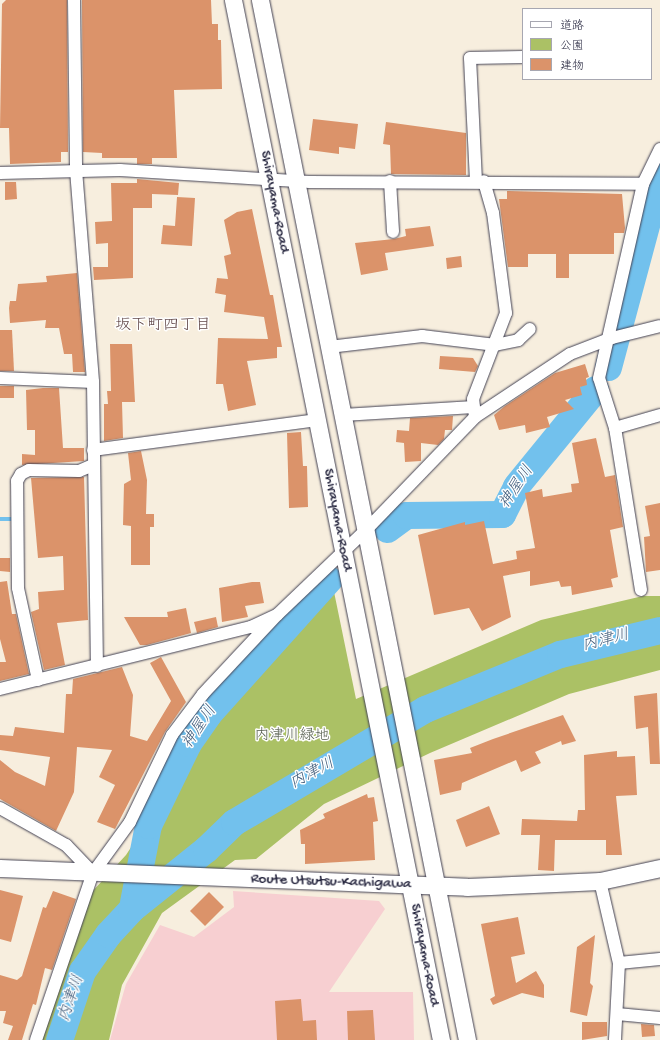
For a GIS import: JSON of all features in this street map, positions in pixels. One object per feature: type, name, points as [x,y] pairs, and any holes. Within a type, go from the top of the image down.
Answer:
[{"type":"street","points":[[74,0],[76,170],[93,382],[97,666]]},
{"type":"street","name":"Shirayama-Road","points":[[233,0],[270,178],[370,689],[441,1040]]},
{"type":"street","name":"Shirayama-Road","points":[[260,0],[468,1040]]},
{"type":"street","points":[[474,412],[473,398],[495,345],[506,313],[493,213],[480,181],[470,58],[522,57]]},
{"type":"street","points":[[640,590],[614,428],[599,378],[609,340],[643,184],[660,149]]},
{"type":"street","points":[[0,173],[76,170],[270,178],[295,181],[480,181],[643,184]]},
{"type":"street","points":[[390,181],[393,232]]},
{"type":"street","points":[[36,1040],[93,873],[130,822],[172,735],[203,694],[277,615],[366,530],[474,412],[570,354],[624,335],[660,326]]},
{"type":"street","points":[[329,347],[422,336],[495,345],[518,340],[530,329]]},
{"type":"street","points":[[0,378],[93,382]]},
{"type":"street","points":[[343,415],[474,412]]},
{"type":"street","points":[[614,428],[660,415]]},
{"type":"street","points":[[93,450],[317,420]]},
{"type":"street","points":[[38,680],[18,588],[17,481],[21,474],[29,470],[79,471],[93,465]]},
{"type":"street","points":[[0,689],[251,627],[277,615]]},
{"type":"street","points":[[0,808],[66,845],[93,873]]},
{"type":"street","name":"Route Utsutsu-Kachigawa","points":[[0,868],[437,886],[600,881],[660,868]]},
{"type":"street","points":[[600,881],[619,963],[618,1014],[615,1040]]},
{"type":"street","points":[[619,963],[660,960]]},
{"type":"street","points":[[618,1014],[642,1019],[660,1018]]},
{"type":"shaded area","points":[[233,891],[379,901],[385,909],[329,992],[413,992],[414,1040],[110,1040],[126,984],[160,925],[194,937],[234,907]]},
{"type":"green space","name":"内津川緑地","points":[[332,582],[356,699],[541,620],[643,596],[660,596],[660,670],[569,694],[430,753],[324,804],[256,859],[235,860],[162,913],[122,985],[109,1040],[42,1040],[90,894],[126,855],[177,777],[201,732],[285,631]]},
{"type":"building","points":[[6,0],[67,0],[68,152],[61,152],[61,162],[10,164],[9,128],[0,128],[2,4]]},
{"type":"building","points":[[82,0],[211,0],[212,24],[218,24],[218,40],[221,40],[222,89],[174,90],[177,158],[152,158],[152,164],[137,164],[137,158],[102,158],[102,153],[83,152]]},
{"type":"building","points":[[313,119],[358,124],[355,149],[339,147],[339,154],[309,150]]},
{"type":"building","points":[[386,122],[466,133],[466,175],[391,174],[390,145],[383,144]]},
{"type":"building","points":[[137,179],[179,183],[178,195],[152,194],[152,208],[133,208],[133,278],[94,280],[93,267],[108,267],[108,243],[96,244],[95,222],[112,221],[111,183],[137,183]]},
{"type":"building","points":[[5,182],[16,182],[17,199],[5,200]]},
{"type":"building","points":[[507,191],[622,194],[625,228],[624,233],[614,233],[614,254],[569,254],[569,278],[556,278],[556,254],[528,254],[528,267],[508,267],[499,199],[507,199]]},
{"type":"building","points":[[177,197],[195,198],[192,246],[161,244],[163,225],[175,226]]},
{"type":"building","points":[[252,209],[270,295],[273,295],[282,347],[277,347],[277,358],[247,361],[256,405],[228,411],[223,384],[216,384],[218,338],[268,339],[264,317],[224,312],[226,295],[215,293],[217,278],[228,279],[224,256],[231,254],[224,220],[237,212]]},
{"type":"building","points":[[430,226],[434,246],[385,253],[388,270],[361,275],[355,243],[394,239],[406,236],[405,229]]},
{"type":"building","points":[[461,256],[462,267],[447,269],[446,258]]},
{"type":"building","points":[[77,273],[85,372],[73,372],[72,354],[64,354],[59,328],[45,328],[46,320],[10,323],[10,301],[16,301],[18,284],[47,282],[46,276]]},
{"type":"building","points":[[0,330],[12,330],[14,371],[0,371]]},
{"type":"building","points":[[110,344],[132,344],[135,402],[122,402],[123,438],[104,441],[104,404],[108,404],[107,391],[111,391]]},
{"type":"building","points":[[440,356],[473,358],[478,366],[475,372],[439,369]]},
{"type":"building","points":[[585,364],[589,377],[586,378],[587,385],[580,387],[582,395],[565,400],[574,409],[547,417],[550,427],[526,433],[525,425],[499,430],[494,415],[505,406],[555,373]]},
{"type":"building","points":[[0,386],[14,386],[14,398],[0,398]]},
{"type":"building","points":[[59,388],[63,448],[84,448],[84,461],[22,465],[22,454],[35,455],[35,430],[27,430],[26,390]]},
{"type":"building","points":[[453,416],[452,430],[445,430],[444,439],[438,445],[421,443],[421,461],[405,462],[404,443],[396,442],[397,430],[409,431],[410,418]]},
{"type":"building","points":[[301,432],[303,466],[307,466],[308,507],[289,508],[287,433]]},
{"type":"building","points":[[596,438],[605,477],[615,475],[623,527],[610,530],[618,577],[611,579],[613,587],[572,595],[571,586],[561,587],[559,581],[530,586],[530,571],[503,576],[511,617],[482,631],[469,608],[434,615],[418,535],[465,522],[465,525],[484,521],[493,564],[517,559],[516,551],[535,548],[525,493],[542,489],[543,497],[572,492],[571,484],[579,483],[572,443]]},
{"type":"building","points":[[141,451],[147,480],[146,514],[154,514],[154,527],[150,527],[150,565],[131,565],[131,526],[123,525],[124,484],[131,480],[128,453]]},
{"type":"building","points":[[84,477],[88,620],[57,623],[65,665],[44,670],[31,612],[39,609],[38,592],[64,590],[63,556],[38,558],[31,478]]},
{"type":"building","points":[[660,503],[660,570],[646,572],[644,537],[650,536],[645,506]]},
{"type":"building","points":[[0,558],[10,558],[10,572],[0,571]]},
{"type":"building","points":[[7,581],[12,614],[16,614],[29,674],[0,681],[0,662],[6,662],[0,639],[0,582]]},
{"type":"building","points":[[260,582],[264,603],[245,606],[248,617],[222,622],[219,588]]},
{"type":"building","points":[[186,608],[191,633],[147,645],[140,645],[124,617],[168,617],[167,612]]},
{"type":"building","points":[[216,617],[218,627],[197,633],[194,622]]},
{"type":"building","points":[[161,657],[186,702],[165,732],[115,829],[97,822],[115,785],[99,777],[112,750],[77,747],[74,792],[56,831],[0,799],[0,760],[15,772],[45,786],[50,757],[0,750],[0,735],[13,736],[15,727],[64,733],[66,694],[72,694],[73,679],[122,667],[133,695],[130,736],[147,741],[171,701],[150,663]]},
{"type":"building","points":[[657,693],[660,764],[650,764],[648,727],[636,729],[634,696]]},
{"type":"building","points":[[563,715],[576,741],[562,745],[561,741],[535,752],[541,763],[521,772],[516,760],[462,783],[461,790],[440,795],[434,760],[472,753],[470,748]]},
{"type":"building","points":[[617,751],[617,757],[635,756],[637,795],[616,796],[622,855],[606,855],[606,840],[555,840],[554,871],[538,870],[540,835],[521,835],[522,819],[577,821],[578,810],[585,810],[584,755]]},
{"type":"building","points":[[367,794],[368,798],[374,797],[378,821],[373,822],[375,860],[305,864],[305,844],[301,844],[300,830],[325,818],[323,814]]},
{"type":"building","points":[[489,806],[500,834],[466,847],[456,820]]},
{"type":"building","points":[[0,890],[23,896],[11,942],[0,939]]},
{"type":"building","points":[[53,891],[76,899],[52,970],[45,968],[36,1005],[33,1004],[22,1040],[8,1040],[13,1026],[3,1023],[6,1011],[0,1011],[0,975],[17,980],[22,976],[43,907],[46,908]]},
{"type":"building","points":[[209,892],[224,907],[205,926],[190,911]]},
{"type":"building","points":[[518,917],[525,954],[511,957],[516,983],[536,971],[544,985],[544,998],[522,993],[493,1005],[490,999],[495,996],[481,924]]},
{"type":"building","points":[[595,935],[590,983],[593,986],[587,1016],[570,1012],[577,947]]},
{"type":"building","points":[[301,999],[303,1021],[316,1020],[317,1040],[277,1040],[275,1001]]},
{"type":"building","points":[[373,1010],[375,1040],[348,1040],[347,1011]]},
{"type":"building","points":[[582,1022],[607,1022],[607,1036],[582,1040]]},
{"type":"building","points":[[641,1024],[654,1025],[655,1036],[642,1037]]},
{"type":"waterway","name":"神屋川","points":[[608,367],[660,173]]},
{"type":"waterway","name":"神屋川","points":[[387,529],[406,515],[502,514],[516,486],[595,389]]},
{"type":"waterway","points":[[0,519],[15,519]]},
{"type":"waterway","name":"神屋川","points":[[133,902],[148,825],[188,743],[208,714],[329,579]]},
{"type":"waterway","name":"内津川","points":[[59,1040],[82,971],[108,934],[131,909],[206,849],[234,822],[425,709],[560,654],[660,630]]},
{"type":"district","name":"坂下町四丁目","points":[[163,327]]}]
